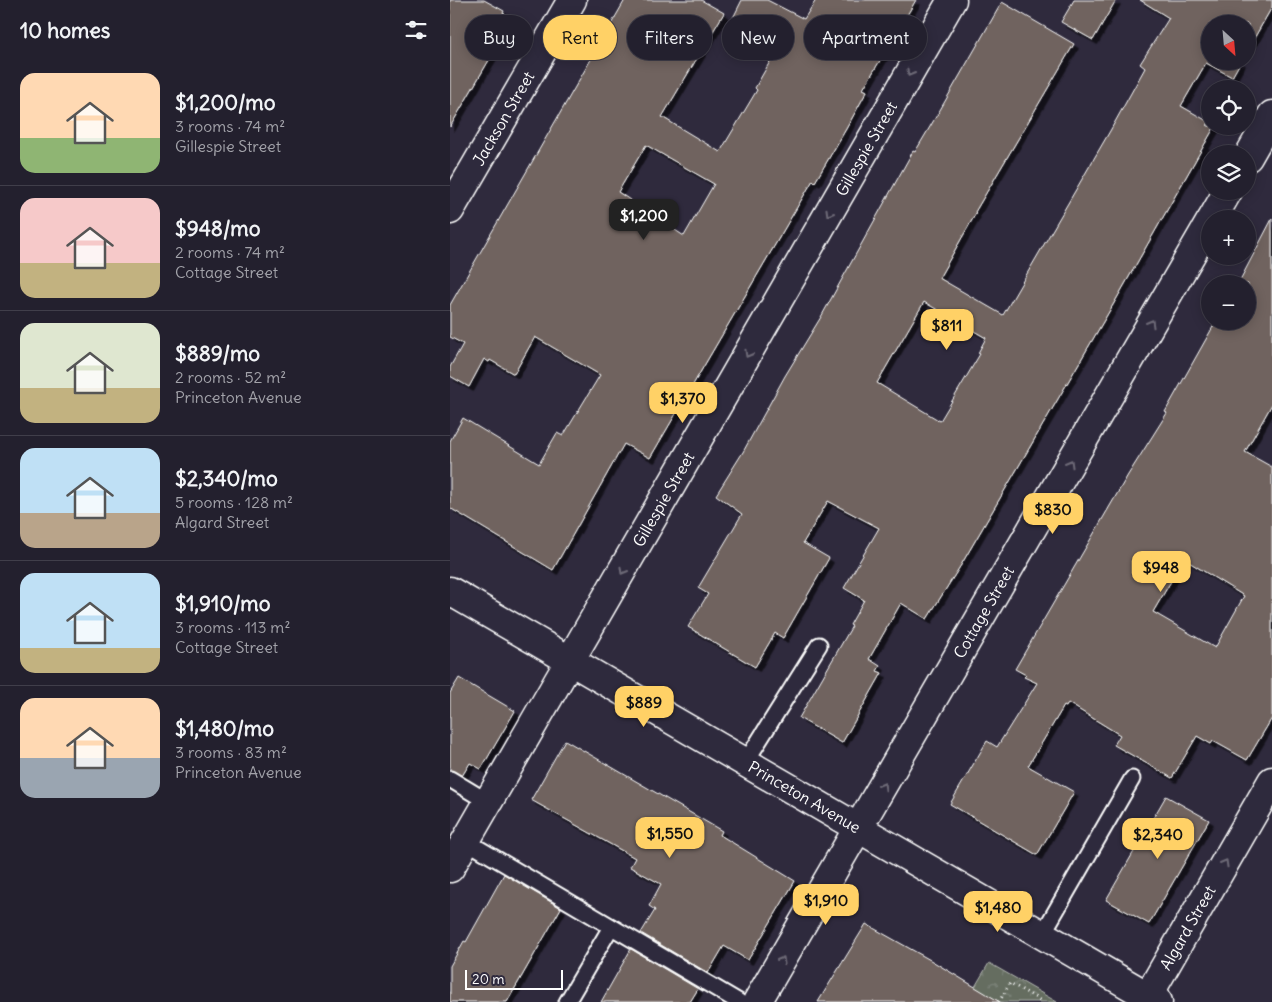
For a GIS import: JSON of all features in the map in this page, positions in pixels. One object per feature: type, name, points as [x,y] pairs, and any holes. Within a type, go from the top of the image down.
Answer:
[{"type":"street","name":"Jackson Street","points":[[450,210],[572,0]]},
{"type":"street","name":"Gillespie Street","points":[[450,868],[952,0]]},
{"type":"street","points":[[1255,145],[1272,115]]},
{"type":"street","name":"Cottage Street","points":[[757,1002],[1201,237]]},
{"type":"street","name":"Princeton Avenue","points":[[450,591],[1153,999]]},
{"type":"street","name":"Algard Street","points":[[1153,999],[1269,795]]},
{"type":"lane","points":[[745,762],[819,644]]},
{"type":"lane","points":[[450,779],[488,802]]},
{"type":"lane","points":[[1042,935],[1132,779]]},
{"type":"lane","points":[[466,841],[739,1002]]},
{"type":"lane","points":[[568,1002],[611,927]]},
{"type":"path","points":[[999,1002],[1010,983],[1043,1002]]},
{"type":"green space","points":[[989,963],[1057,1002],[966,1002]]},
{"type":"building","points":[[450,0],[484,0],[504,11],[503,13],[506,15],[465,15],[465,60],[489,60],[450,127]]},
{"type":"building","points":[[625,0],[701,0],[724,13],[712,33],[712,15],[627,15],[627,60],[696,60],[662,117],[720,152],[757,90],[755,88],[771,60],[794,60],[794,15],[734,15],[742,0],[767,0],[804,19],[804,60],[880,60],[863,89],[867,91],[846,129],[815,182],[813,180],[650,458],[624,444],[553,570],[450,508],[450,441],[463,418],[539,464],[557,433],[563,436],[600,375],[535,337],[514,374],[490,360],[489,362],[484,359],[469,387],[450,376],[450,367],[463,344],[450,337],[450,305],[591,60],[617,60],[616,15]],"holes":[[[646,145],[714,184],[684,236],[618,192]]]},
{"type":"building","points":[[816,0],[916,0],[907,15],[807,15]]},
{"type":"building","points":[[1074,0],[1116,0],[1093,40],[1061,22]]},
{"type":"building","points":[[1140,0],[1272,0],[1272,7],[1256,35],[1256,15],[1201,15],[1202,70],[1181,106],[1201,117],[1201,135],[1210,135],[1204,145],[1201,145],[1201,151],[1117,298],[961,565],[927,619],[901,603],[869,659],[880,666],[877,671],[882,673],[842,743],[799,718],[852,626],[850,625],[864,600],[844,588],[879,528],[828,501],[803,543],[829,558],[783,638],[775,633],[755,667],[688,627],[708,594],[698,588],[742,514],[716,495],[821,317],[913,151],[915,152],[1002,2],[1074,44],[975,212],[939,278],[1003,315],[1145,68],[1140,64],[1169,18]],"holes":[[[924,302],[986,338],[978,353],[980,354],[940,421],[877,383]]]},
{"type":"building","points":[[1219,70],[1236,70],[1232,77]]},
{"type":"building","points":[[1272,219],[1272,404],[1245,452],[1272,467],[1272,718],[1247,760],[1213,741],[1211,744],[1197,736],[1172,778],[1114,745],[1120,735],[1068,703],[1066,707],[1064,706],[1028,766],[1074,792],[1037,855],[950,804],[987,741],[997,747],[1037,683],[1024,677],[1026,675],[1015,669],[1128,475],[1167,413],[1165,412],[1211,330],[1256,330],[1256,275],[1243,275],[1248,265],[1256,265],[1256,250]],"holes":[[[1184,559],[1244,596],[1215,648],[1153,612]]]},
{"type":"building","points":[[459,678],[515,711],[481,769],[470,763],[462,776],[450,770],[450,693]]},
{"type":"building","points":[[565,740],[722,831],[720,835],[795,881],[748,960],[724,946],[708,973],[641,933],[655,910],[649,906],[661,884],[630,867],[635,858],[531,800]]},
{"type":"building","points":[[1166,796],[1209,820],[1149,924],[1106,900]]},
{"type":"building","points":[[504,874],[561,908],[507,1002],[450,1002],[450,966],[464,941],[466,942]]},
{"type":"building","points":[[866,924],[932,961],[1000,1002],[818,1002]]},
{"type":"building","points":[[631,949],[698,989],[690,1002],[601,1002]]}]
